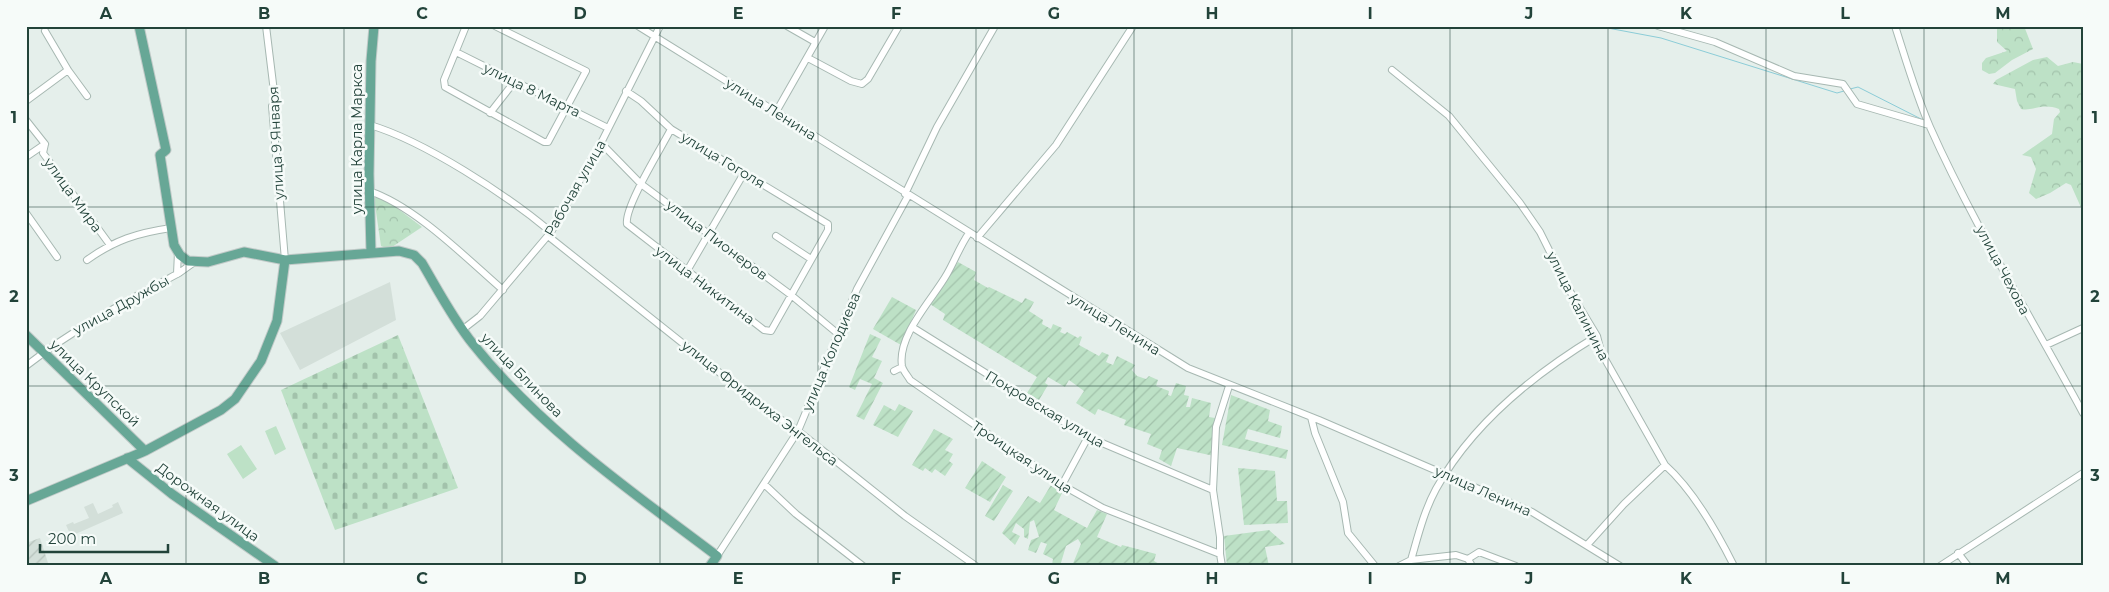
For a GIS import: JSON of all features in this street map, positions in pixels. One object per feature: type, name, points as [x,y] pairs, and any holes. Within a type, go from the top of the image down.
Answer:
[{"type":"main road","points":[[139,26],[166,150],[160,155],[171,228],[178,251],[185,259],[193,262]]},
{"type":"main road","name":"улица Карла Маркса","points":[[371,253],[368,191],[371,61],[374,26]]},
{"type":"main road","name":"улица Блинова","points":[[193,262],[208,262],[244,252],[285,260],[404,252],[418,258],[462,330],[485,358],[575,448],[716,556]]},
{"type":"main road","points":[[26,501],[145,451],[221,410],[234,399],[261,361],[277,321],[285,260]]},
{"type":"main road","name":"улица Крупской","points":[[26,335],[145,451]]},
{"type":"main road","name":"Дорожная улица","points":[[128,458],[172,494],[275,566]]},
{"type":"main road","points":[[710,566],[716,556]]},
{"type":"street","name":"улица 9 Января","points":[[266,26],[275,100],[272,106],[285,260]]},
{"type":"street","points":[[466,26],[444,86],[546,142],[550,139],[586,74],[583,68],[496,26]]},
{"type":"street","name":"улица Ленина","points":[[638,26],[1179,363],[1229,386],[1311,417],[1532,512],[1620,566]]},
{"type":"street","name":"Рабочая улица","points":[[462,330],[480,316],[549,234],[601,143],[660,26]]},
{"type":"street","points":[[787,26],[815,42]]},
{"type":"street","points":[[776,112],[825,26]]},
{"type":"street","points":[[808,58],[851,81],[862,84],[868,79],[899,26]]},
{"type":"street","name":"улица Колодиева","points":[[716,556],[798,431],[863,276],[907,195],[937,126],[996,26]]},
{"type":"street","points":[[977,238],[1056,145],[1134,26]]},
{"type":"street","points":[[1658,26],[1714,42],[1794,76],[1844,84],[1857,104],[1929,125]]},
{"type":"street","name":"улица Чехова","points":[[1895,26],[1929,125],[1957,185],[2027,316],[2046,344],[2083,413]]},
{"type":"street","points":[[45,31],[68,70],[87,96]]},
{"type":"street","name":"улица 8 Марта","points":[[456,52],[608,128]]},
{"type":"street","points":[[26,101],[68,70]]},
{"type":"street","name":"улица Калинина","points":[[1392,70],[1449,116],[1520,203],[1540,232],[1568,288],[1597,336],[1601,352],[1665,465],[1678,476],[1723,545],[1734,566]]},
{"type":"street","points":[[490,112],[515,81]]},
{"type":"street","name":"улица Гоголя","points":[[626,91],[641,101],[671,129],[826,222]]},
{"type":"street","name":"улица Мира","points":[[26,120],[44,144],[42,153],[110,245]]},
{"type":"street","name":"улица Фридриха Энгельса","points":[[370,125],[390,132],[450,164],[534,218],[549,234],[764,408],[798,431],[904,516],[976,566]]},
{"type":"street","name":"улица Никитина","points":[[671,129],[627,214],[627,224],[767,332],[772,329],[828,228],[826,222]]},
{"type":"street","name":"улица Пионеров","points":[[601,143],[641,184],[791,295],[838,333]]},
{"type":"street","points":[[26,157],[44,144]]},
{"type":"street","points":[[687,271],[744,173]]},
{"type":"street","points":[[368,191],[389,199],[429,227],[503,290]]},
{"type":"street","points":[[26,214],[58,257]]},
{"type":"street","points":[[88,260],[110,245],[143,233],[171,228]]},
{"type":"street","points":[[894,371],[902,367],[907,338],[912,327],[948,273],[956,253],[969,233]]},
{"type":"street","points":[[776,236],[811,259]]},
{"type":"street","points":[[177,274],[178,251]]},
{"type":"street","name":"улица Дружбы","points":[[26,366],[78,328],[177,274],[193,262]]},
{"type":"street","name":"Покровская улица","points":[[912,327],[1088,437],[1213,490]]},
{"type":"street","points":[[2046,344],[2083,328]]},
{"type":"street","points":[[1410,560],[1418,532],[1432,498],[1460,452],[1511,398],[1561,358],[1597,336]]},
{"type":"street","name":"Троицкая улица","points":[[902,367],[910,380],[1062,485],[1103,508],[1220,554]]},
{"type":"street","points":[[1222,566],[1213,490],[1216,427],[1229,386]]},
{"type":"street","points":[[1311,417],[1315,433],[1344,502],[1348,533],[1375,566]]},
{"type":"street","points":[[1062,485],[1088,437]]},
{"type":"street","points":[[1587,545],[1624,504],[1665,465]]},
{"type":"street","points":[[1940,566],[2083,473]]},
{"type":"street","points":[[764,484],[796,514],[864,566]]},
{"type":"street","points":[[1468,559],[1479,552],[1516,566]]},
{"type":"street","points":[[1958,553],[1968,566]]},
{"type":"street","points":[[1398,566],[1410,560],[1456,555],[1468,559],[1472,566]]},
{"type":"shaded area","points":[[390,282],[396,320],[300,370],[280,333]]},
{"type":"shaded area","points":[[118,502],[123,513],[71,536],[66,525],[89,518],[84,507],[93,503],[98,514],[113,507],[112,505]]},
{"type":"shaded area","points":[[40,538],[49,566],[26,566],[26,543]]},
{"type":"green space","points":[[2024,26],[2033,49],[2012,60],[1995,73],[1989,74],[1982,70],[1982,63],[1986,58],[2007,51],[1997,42],[1997,27]]},
{"type":"green space","points":[[2047,57],[2058,66],[2073,62],[2083,64],[2083,212],[2071,185],[2066,183],[2036,199],[2029,193],[2036,169],[2031,157],[2022,155],[2052,134],[2054,119],[2060,112],[2059,109],[2047,106],[2021,109],[2017,101],[2015,89],[1993,84],[1996,80],[2033,60]]},
{"type":"green space","points":[[381,196],[422,227],[389,249],[381,246],[374,198]]},
{"type":"green space","points":[[958,262],[976,272],[974,280],[988,288],[1022,303],[1025,298],[1034,302],[1029,311],[1043,320],[1042,324],[1051,329],[1053,324],[1062,328],[1060,332],[1065,334],[1067,332],[1078,338],[1082,337],[1079,345],[1099,356],[1102,352],[1109,355],[1106,362],[1113,365],[1117,356],[1135,365],[1132,370],[1137,376],[1146,379],[1149,376],[1158,380],[1156,386],[1169,391],[1168,395],[1171,396],[1176,383],[1186,386],[1184,395],[1189,396],[1186,407],[1190,407],[1192,398],[1211,403],[1209,417],[1221,419],[1214,456],[1177,448],[1171,466],[1159,459],[1162,450],[1147,444],[1151,434],[1124,425],[1126,420],[1098,409],[1095,415],[1076,403],[1084,391],[1069,380],[1065,387],[1048,377],[1045,383],[1048,385],[1039,400],[1027,393],[1037,377],[943,320],[945,314],[930,304]]},
{"type":"green space","points":[[892,297],[916,310],[901,345],[873,329]]},
{"type":"green space","points":[[870,334],[881,339],[872,357],[882,361],[874,378],[883,383],[864,420],[856,416],[872,384],[860,379],[855,390],[849,387]]},
{"type":"green space","points":[[398,335],[458,488],[335,530],[281,390]]},
{"type":"green space","points":[[1231,395],[1270,410],[1268,421],[1282,426],[1280,438],[1248,429],[1245,439],[1288,450],[1286,459],[1222,445]]},
{"type":"green space","points":[[899,404],[913,411],[898,437],[873,425],[884,405],[895,411]]},
{"type":"green space","points":[[276,426],[286,449],[275,455],[265,431]]},
{"type":"green space","points":[[934,429],[953,439],[945,450],[953,454],[949,461],[953,464],[945,476],[935,469],[932,473],[925,468],[923,471],[912,465]]},
{"type":"green space","points":[[241,445],[257,469],[243,479],[227,454]]},
{"type":"green space","points":[[982,461],[1006,477],[990,502],[965,488]]},
{"type":"green space","points":[[1238,468],[1275,471],[1277,501],[1287,501],[1288,523],[1244,525]]},
{"type":"green space","points":[[1003,485],[1013,491],[994,521],[985,516]]},
{"type":"green space","points":[[1051,485],[1063,491],[1054,510],[1087,528],[1097,510],[1107,514],[1097,537],[1121,547],[1122,545],[1156,554],[1154,561],[1163,566],[1072,566],[1081,544],[1078,539],[1066,546],[1060,566],[1052,565],[1053,559],[1043,554],[1047,544],[1041,542],[1036,553],[1028,550],[1031,540],[1039,537],[1034,520],[1030,522],[1028,539],[1024,537],[1024,529],[1016,523],[1012,532],[1020,536],[1015,545],[1002,533],[1028,496],[1040,503]]},
{"type":"green space","points":[[1269,530],[1285,544],[1265,547],[1269,566],[1227,566],[1224,536]]},
{"type":"waterway","points":[[1597,26],[1661,38],[1837,93],[1844,91]]},
{"type":"waterway","points":[[1850,89],[1858,87],[1923,120]]}]
